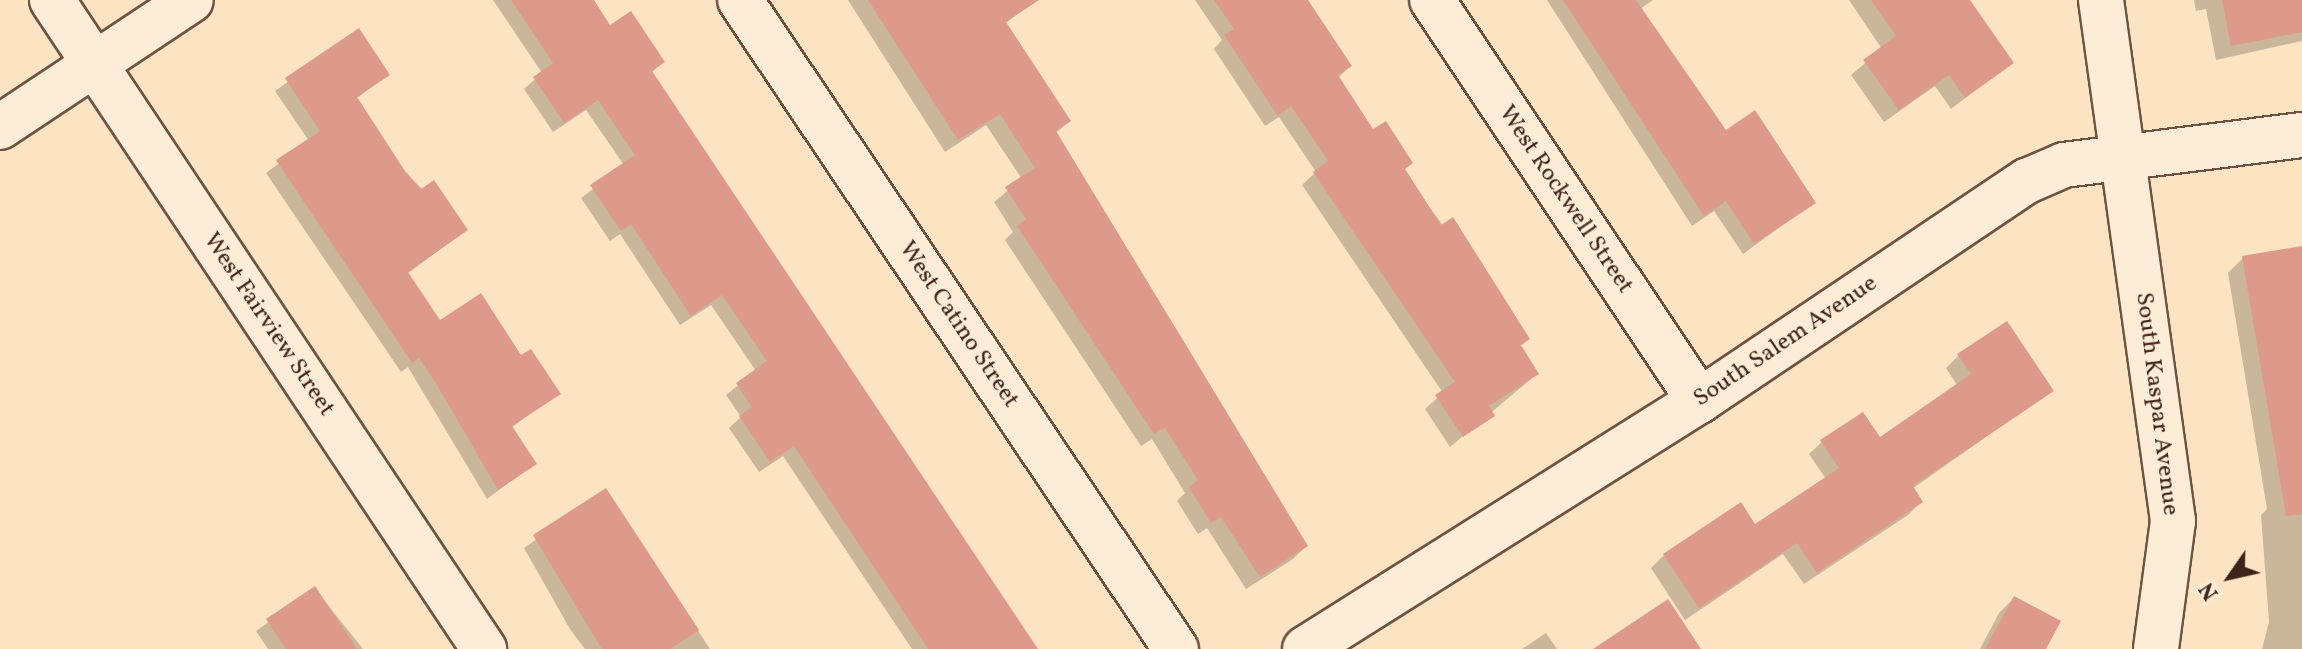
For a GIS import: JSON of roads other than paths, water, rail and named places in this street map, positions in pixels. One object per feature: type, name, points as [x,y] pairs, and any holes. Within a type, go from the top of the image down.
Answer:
[{"type":"street","name":"West Fairview Street","points":[[52,0],[484,649]]},
{"type":"street","points":[[0,127],[191,0]]},
{"type":"street","name":"West Catino Street","points":[[740,0],[1176,649]]},
{"type":"street","name":"West Rockwell Street","points":[[1432,0],[1699,401]]},
{"type":"street","name":"South Kaspar Avenue","points":[[2101,0],[2173,521],[2156,649]]},
{"type":"street","name":"South Salem Avenue","points":[[1305,649],[1699,401],[2027,181],[2064,165],[2125,160],[2302,135]]}]
